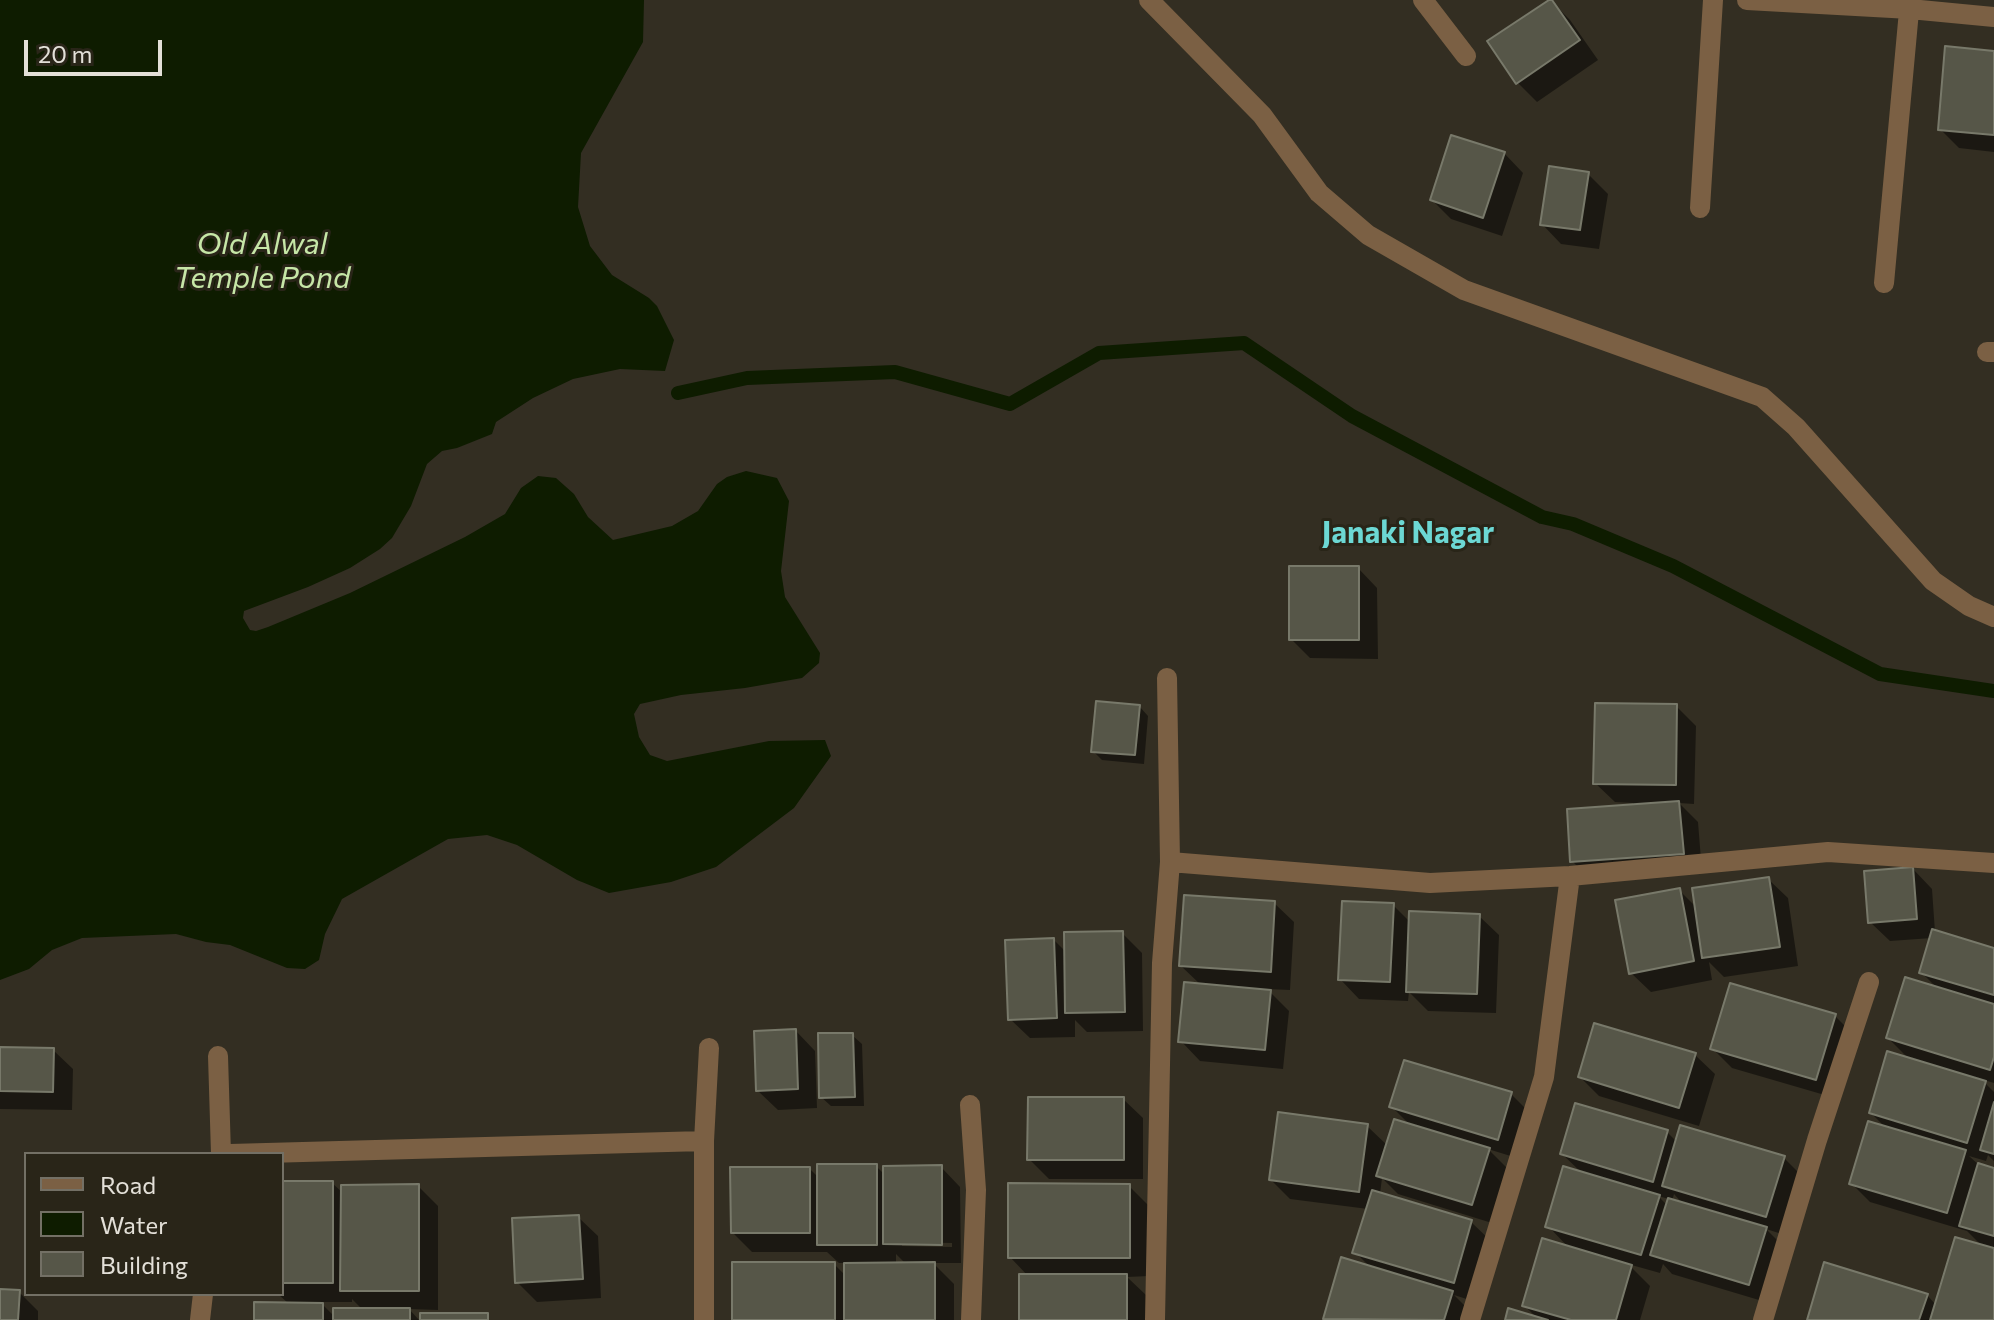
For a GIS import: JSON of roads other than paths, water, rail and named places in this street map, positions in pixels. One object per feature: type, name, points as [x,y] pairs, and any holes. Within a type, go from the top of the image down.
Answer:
[{"type":"street","points":[[1149,0],[1262,115],[1319,193],[1368,235],[1464,290],[1762,397],[1796,427],[1933,581],[1969,606],[1994,617]]},
{"type":"street","points":[[1423,0],[1466,56]]},
{"type":"street","points":[[1700,208],[1713,0]]},
{"type":"street","points":[[1747,0],[1910,4],[1994,17]]},
{"type":"street","points":[[1884,283],[1910,4]]},
{"type":"street","points":[[1155,1320],[1162,963],[1170,862],[1167,678]]},
{"type":"street","points":[[1170,862],[1430,883],[1570,876],[1828,852],[1994,863]]},
{"type":"street","points":[[1470,1320],[1544,1077],[1570,876]]},
{"type":"street","points":[[1763,1320],[1869,982]]},
{"type":"street","points":[[704,1320],[704,1141],[709,1048]]},
{"type":"street","points":[[218,1056],[221,1152]]},
{"type":"street","points":[[970,1105],[976,1190],[971,1320]]},
{"type":"street","points":[[284,1153],[704,1141]]},
{"type":"street","points":[[200,1320],[203,1296]]},
{"type":"water","name":"Old Alwal Temple Pond","points":[[0,0],[644,0],[643,42],[581,153],[578,207],[590,246],[612,275],[657,306],[674,340],[665,371],[620,369],[573,379],[533,398],[496,422],[492,434],[442,451],[427,464],[411,506],[392,538],[380,549],[350,568],[244,611],[243,618],[250,630],[256,631],[350,593],[505,514],[521,488],[538,476],[556,478],[574,494],[588,517],[613,540],[672,526],[698,511],[717,484],[727,477],[746,471],[777,478],[789,501],[781,571],[785,597],[820,653],[819,663],[802,678],[681,695],[640,704],[634,714],[639,737],[650,755],[667,761],[769,741],[825,740],[831,756],[794,808],[716,867],[671,882],[609,893],[577,880],[517,845],[487,835],[448,839],[342,899],[325,934],[319,960],[305,969],[287,968],[230,945],[176,934],[82,938],[52,950],[29,969],[0,980]]},
{"type":"waterway","points":[[678,393],[747,378],[895,372],[1010,404],[1099,353],[1244,343],[1352,416],[1542,517],[1573,524],[1673,566],[1880,674],[1994,691]]},
{"type":"district","name":"Janaki Nagar","points":[[1408,533]]}]
